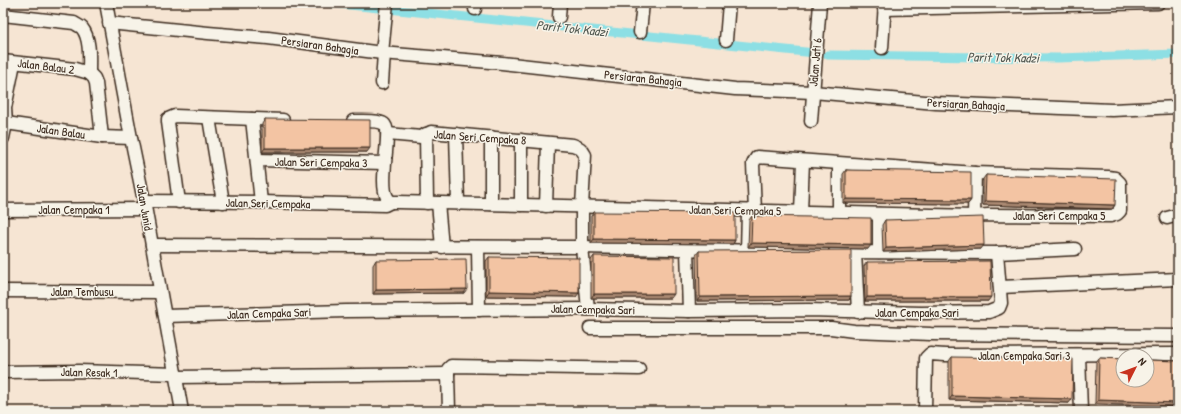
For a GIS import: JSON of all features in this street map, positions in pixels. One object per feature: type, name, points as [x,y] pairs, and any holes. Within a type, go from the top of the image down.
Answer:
[{"type":"street","name":"Jalan Junid","points":[[106,3],[109,23],[117,138],[145,205],[182,411]]},
{"type":"street","points":[[559,17],[560,3]]},
{"type":"street","points":[[640,32],[643,3]]},
{"type":"street","points":[[726,40],[729,3]]},
{"type":"street","name":"Jalan Jati 6","points":[[811,121],[820,3]]},
{"type":"street","points":[[882,48],[884,6],[1158,3]]},
{"type":"street","points":[[382,83],[386,7]]},
{"type":"street","points":[[3,15],[74,23],[81,27],[86,35],[89,52],[89,73],[96,82],[117,138]]},
{"type":"street","name":"Persiaran Bahagia","points":[[109,23],[268,38],[383,53],[502,63],[736,89],[813,92],[936,103],[1112,110],[1178,108]]},
{"type":"street","points":[[3,138],[6,123],[4,108],[9,62]]},
{"type":"street","name":"Jalan Balau 2","points":[[9,62],[76,69],[89,73]]},
{"type":"street","points":[[178,202],[168,119],[175,116],[292,120]]},
{"type":"street","points":[[209,118],[223,202]]},
{"type":"street","points":[[252,119],[261,202]]},
{"type":"street","name":"Jalan Seri Cempaka 8","points":[[340,121],[379,122],[386,128],[421,137],[431,132],[573,145],[580,147],[585,155],[582,206]]},
{"type":"street","name":"Jalan Balau","points":[[6,123],[117,138]]},
{"type":"street","points":[[386,128],[384,163],[385,192],[387,198],[391,202]]},
{"type":"street","points":[[426,134],[433,203],[442,247]]},
{"type":"street","points":[[456,134],[458,203]]},
{"type":"street","points":[[491,137],[491,204]]},
{"type":"street","points":[[521,140],[521,205]]},
{"type":"street","points":[[546,206],[548,143]]},
{"type":"street","points":[[747,251],[754,164],[758,157],[975,173],[974,216]]},
{"type":"street","name":"Jalan Seri Cempaka 3","points":[[257,160],[384,163]]},
{"type":"street","points":[[801,212],[803,161]]},
{"type":"street","points":[[839,164],[839,213]]},
{"type":"street","name":"Jalan Seri Cempaka 5","points":[[391,202],[974,216],[1111,216],[1120,211],[1120,183],[1115,178],[975,173]]},
{"type":"street","name":"Jalan Seri Cempaka","points":[[145,205],[178,202],[261,202],[385,205],[391,202]]},
{"type":"street","name":"Jalan Cempaka 1","points":[[3,210],[145,205]]},
{"type":"street","points":[[582,206],[582,248],[588,308]]},
{"type":"street","points":[[879,214],[879,252]]},
{"type":"street","points":[[152,245],[770,251]]},
{"type":"street","points":[[478,247],[479,310]]},
{"type":"street","points":[[824,252],[997,253],[1075,249]]},
{"type":"street","points":[[687,250],[688,311]]},
{"type":"street","points":[[855,252],[858,312]]},
{"type":"street","name":"Jalan Cempaka Sari","points":[[165,316],[346,311],[588,308],[688,311],[809,310],[921,313],[989,312],[999,308],[1001,303],[997,253]]},
{"type":"street","points":[[1000,287],[1178,279]]},
{"type":"street","name":"Jalan Tembusu","points":[[3,291],[160,292]]},
{"type":"street","points":[[590,328],[831,328],[854,331],[931,334],[1178,336]]},
{"type":"street","name":"Jalan Cempaka Sari 3","points":[[925,411],[926,358],[930,354],[1178,354]]},
{"type":"street","points":[[1079,354],[1081,411]]},
{"type":"street","points":[[449,411],[448,369],[451,366],[638,369]]},
{"type":"street","name":"Jalan Resak 1","points":[[3,372],[79,372],[176,375],[448,374]]},
{"type":"building","points":[[265,119],[370,120],[370,148],[265,148]]},
{"type":"building","points":[[846,170],[971,172],[971,200],[846,199]]},
{"type":"building","points":[[986,175],[1116,179],[1115,205],[985,201]]},
{"type":"building","points":[[594,212],[735,213],[735,240],[594,239]]},
{"type":"building","points":[[752,216],[871,218],[871,245],[751,243]]},
{"type":"building","points":[[983,217],[984,245],[886,248],[885,220]]},
{"type":"building","points":[[851,250],[851,296],[700,297],[699,251]]},
{"type":"building","points":[[594,256],[674,257],[674,294],[594,294]]},
{"type":"building","points":[[489,257],[579,258],[579,293],[489,291]]},
{"type":"building","points":[[466,259],[467,289],[376,290],[376,260]]},
{"type":"building","points":[[990,261],[991,297],[867,297],[867,262]]},
{"type":"building","points":[[952,357],[1073,359],[1072,399],[952,396]]},
{"type":"building","points":[[1099,358],[1115,359],[1115,388],[1155,388],[1155,360],[1178,361],[1178,403],[1098,400]]},
{"type":"waterway","name":"Parit Tok Kadzi","points":[[330,3],[815,53]]},
{"type":"waterway","name":"Parit Tok Kadzi","points":[[828,55],[1058,58],[1178,54]]}]
